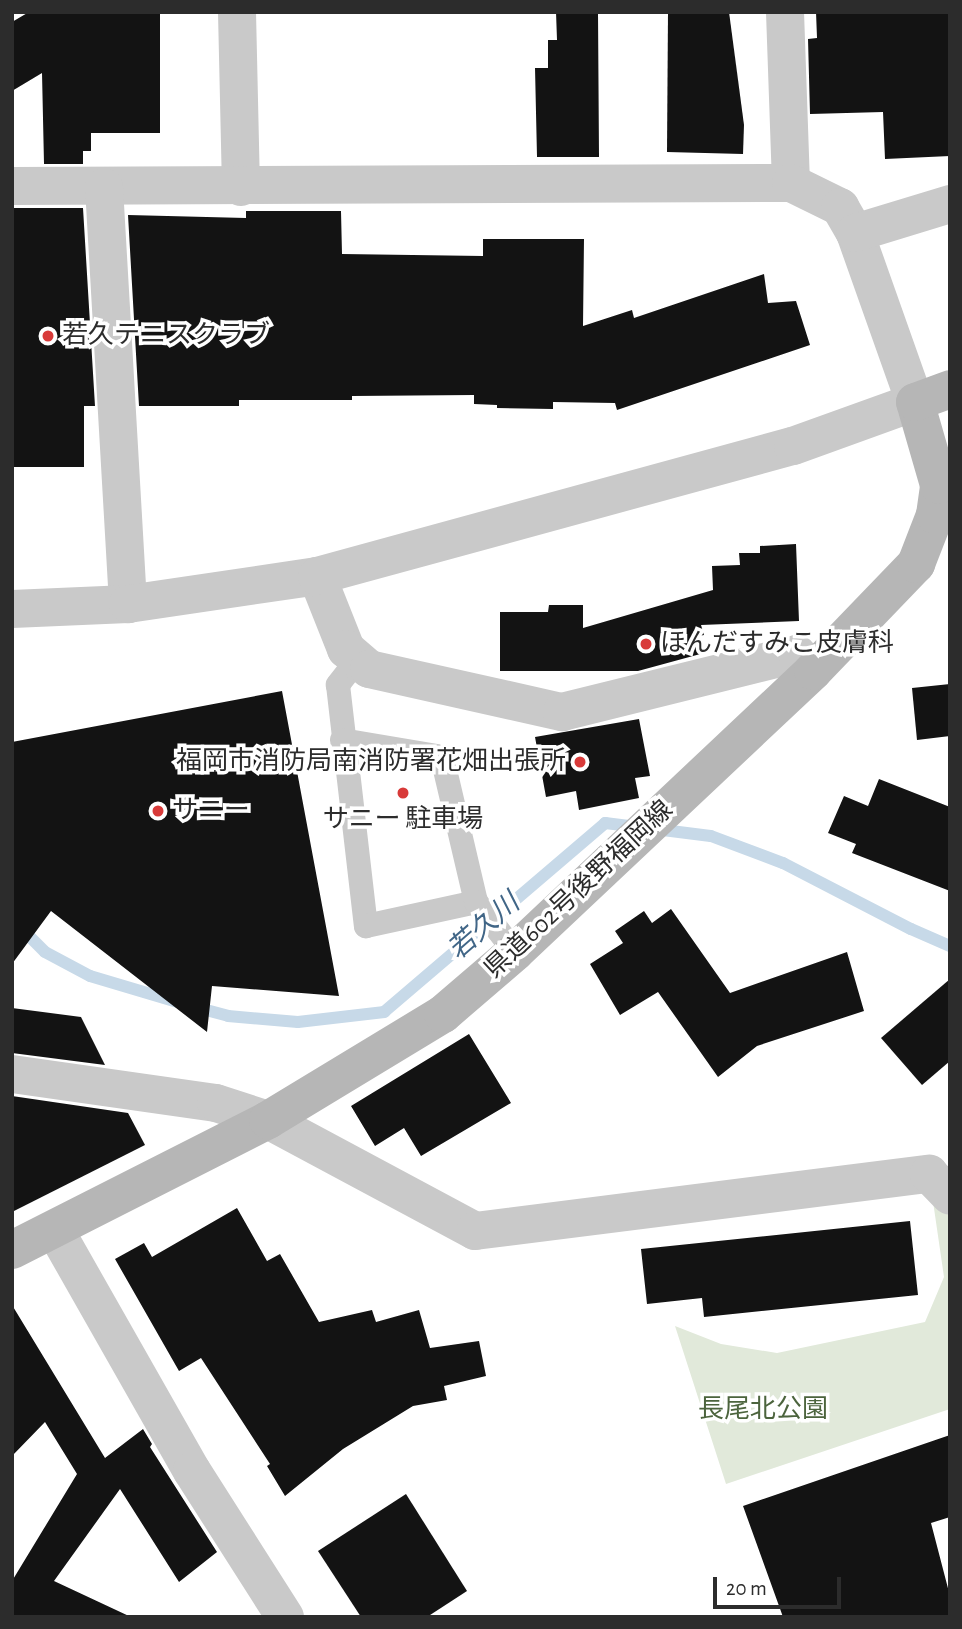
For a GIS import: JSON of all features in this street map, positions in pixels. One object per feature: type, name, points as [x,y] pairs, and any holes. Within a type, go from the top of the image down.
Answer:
[{"type":"main road","name":"県道602号後野福岡線","points":[[12,1250],[268,1120],[443,1014],[515,951],[813,671],[916,564],[935,514],[939,485],[933,396]]},
{"type":"street","points":[[237,12],[241,187]]},
{"type":"street","points":[[785,12],[791,183]]},
{"type":"street","points":[[12,186],[791,183],[840,207],[933,396],[793,446],[317,576],[128,604],[12,610]]},
{"type":"street","points":[[104,187],[128,604]]},
{"type":"street","points":[[855,233],[950,204]]},
{"type":"street","points":[[317,576],[346,649],[369,669],[562,712],[797,654],[813,671]]},
{"type":"street","points":[[12,1074],[216,1103],[268,1120],[475,1231],[929,1174],[950,1196]]},
{"type":"street","points":[[55,1230],[192,1471],[285,1617]]},
{"type":"lane","points":[[358,659],[338,685],[342,740],[366,926],[476,902]]},
{"type":"lane","points":[[342,740],[442,757],[476,902],[515,951]]},
{"type":"green space","name":"長尾北公園","points":[[929,1174],[950,1197],[950,1409],[726,1484],[675,1326],[721,1344],[777,1353],[925,1322],[944,1277]]},
{"type":"building","points":[[29,12],[160,12],[160,133],[91,133],[91,151],[83,151],[83,164],[44,164],[42,73],[12,91],[12,22]]},
{"type":"building","points":[[556,12],[598,12],[599,157],[537,157],[535,68],[548,68],[548,40],[557,40]]},
{"type":"building","points":[[668,12],[729,12],[744,125],[743,154],[667,152]]},
{"type":"building","points":[[816,12],[950,12],[950,156],[885,159],[883,112],[810,114],[808,39],[817,38]]},
{"type":"building","name":"若久テニスクラブ","points":[[12,208],[83,208],[95,406],[84,406],[84,467],[12,467]]},
{"type":"building","points":[[246,211],[341,211],[342,254],[483,256],[483,239],[584,239],[583,326],[632,310],[634,318],[764,274],[768,303],[796,301],[810,345],[617,410],[615,403],[553,402],[553,409],[497,408],[497,405],[474,404],[474,395],[352,396],[352,400],[239,400],[239,406],[139,406],[128,215],[246,218]]},
{"type":"building","points":[[796,544],[799,621],[701,625],[704,635],[699,636],[704,653],[638,671],[500,671],[500,612],[548,612],[549,605],[583,605],[583,628],[713,590],[712,566],[740,565],[739,553],[760,553],[760,546]]},
{"type":"building","points":[[950,684],[950,736],[917,740],[912,688]]},
{"type":"building","name":"サニー","points":[[282,691],[339,996],[212,986],[207,1032],[51,911],[12,964],[12,742]]},
{"type":"building","points":[[639,719],[650,776],[635,778],[639,798],[579,810],[576,791],[546,797],[535,737]]},
{"type":"building","points":[[879,779],[950,807],[950,891],[852,853],[856,844],[828,833],[844,796],[868,806]]},
{"type":"building","points":[[671,909],[730,993],[847,952],[864,1011],[757,1046],[718,1077],[658,992],[620,1015],[590,964],[623,943],[615,931],[644,911],[652,923]]},
{"type":"building","points":[[950,979],[950,1061],[922,1085],[881,1038]]},
{"type":"building","points":[[12,1008],[81,1017],[105,1065],[12,1053]]},
{"type":"building","points":[[469,1034],[511,1103],[421,1156],[404,1128],[375,1146],[351,1106]]},
{"type":"building","points":[[12,1096],[128,1113],[145,1145],[12,1212]]},
{"type":"building","points":[[237,1208],[267,1261],[280,1254],[319,1322],[372,1310],[376,1322],[419,1310],[430,1348],[479,1341],[486,1376],[444,1386],[447,1400],[413,1406],[343,1449],[285,1496],[267,1466],[270,1464],[201,1358],[179,1371],[115,1259],[144,1243],[152,1257]]},
{"type":"building","points":[[910,1221],[918,1295],[704,1317],[702,1298],[647,1304],[641,1249]]},
{"type":"building","points":[[12,1305],[105,1458],[143,1429],[152,1444],[150,1447],[217,1552],[179,1582],[120,1489],[54,1581],[131,1617],[12,1616],[12,1581],[77,1474],[45,1422],[12,1456]]},
{"type":"building","points":[[950,1435],[950,1517],[931,1523],[950,1596],[950,1617],[783,1617],[743,1506]]},
{"type":"building","points":[[406,1494],[467,1591],[427,1617],[361,1617],[318,1551]]},
{"type":"waterway","name":"若久川","points":[[195,1007],[228,1016],[298,1022],[384,1012],[605,823],[637,827]]},
{"type":"waterway","name":"若久川","points":[[655,829],[711,836],[783,863],[911,929],[950,946]]},
{"type":"waterway","name":"若久川","points":[[20,927],[45,952],[90,976],[178,1002]]},
{"type":"place","name":"若久テニスクラブ","points":[[48,336]]},
{"type":"place","name":"ほんだすみこ皮膚科","points":[[646,644]]},
{"type":"place","name":"福岡市消防局南消防署花畑出張所","points":[[580,762]]},
{"type":"place","name":"サニー 駐車場","points":[[403,793]]},
{"type":"place","name":"サニー","points":[[158,811]]}]
